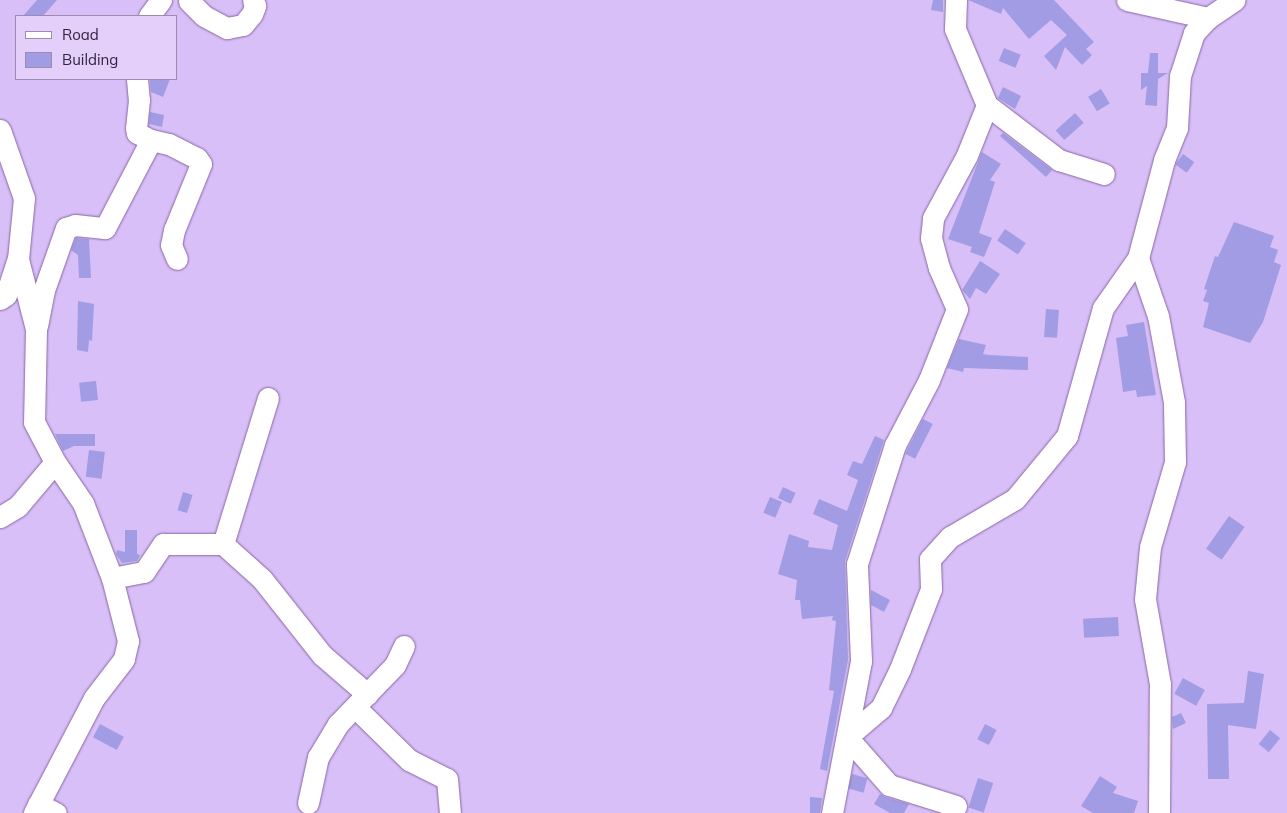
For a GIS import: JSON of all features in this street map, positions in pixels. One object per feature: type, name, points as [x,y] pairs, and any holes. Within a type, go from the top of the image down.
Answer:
[{"type":"street","points":[[150,15],[161,0]]},
{"type":"street","points":[[189,0],[204,16],[227,28],[243,25],[252,14],[255,6],[253,0]]},
{"type":"street","points":[[956,0],[955,29],[987,105],[1059,160],[1104,174]]},
{"type":"street","points":[[1127,0],[1208,18]]},
{"type":"street","points":[[846,737],[881,708],[900,669],[931,588],[930,559],[950,537],[1015,499],[1067,436],[1103,308],[1138,258],[1164,160],[1177,128],[1180,76],[1194,33],[1208,18],[1235,0]]},
{"type":"street","points":[[137,80],[139,100],[136,128],[138,133],[151,140],[169,144],[198,158],[201,164],[174,230],[171,245],[177,259]]},
{"type":"street","points":[[832,813],[861,661],[857,564],[895,445],[929,380],[957,309],[939,268],[931,238],[933,218],[967,156],[987,105]]},
{"type":"street","points":[[0,130],[24,198],[18,259],[6,295],[0,299]]},
{"type":"street","points":[[43,810],[94,698],[124,659],[128,641],[112,578],[84,502],[55,462],[34,422],[36,329],[44,290],[66,228],[75,225],[105,228],[151,140]]},
{"type":"street","points":[[1138,258],[1158,316],[1174,402],[1175,462],[1150,547],[1145,599],[1160,684],[1159,813]]},
{"type":"street","points":[[18,259],[36,329]]},
{"type":"street","points":[[0,311],[27,299]]},
{"type":"street","points":[[223,544],[268,398]]},
{"type":"street","points":[[0,517],[18,506],[55,462]]},
{"type":"street","points":[[112,578],[144,572],[163,544],[223,544],[262,579],[409,760],[448,779],[450,813]]},
{"type":"street","points":[[308,803],[318,757],[338,724],[395,664],[404,646]]},
{"type":"street","points":[[846,737],[889,785],[956,806]]},
{"type":"building","points":[[37,0],[57,0],[44,15],[24,15]]},
{"type":"building","points":[[933,0],[943,0],[943,12],[931,10]]},
{"type":"building","points":[[968,0],[1054,0],[1094,42],[1086,49],[1092,55],[1082,65],[1065,47],[1056,70],[1044,56],[1067,35],[1051,20],[1029,39],[1003,8],[1001,14]]},
{"type":"building","points":[[1004,48],[1021,55],[1015,68],[999,61]]},
{"type":"building","points":[[1150,53],[1158,53],[1158,73],[1168,73],[1158,79],[1157,106],[1145,105],[1147,86],[1141,90],[1141,73],[1148,73]]},
{"type":"building","points":[[150,80],[170,80],[163,97],[151,92]]},
{"type":"building","points":[[1003,87],[1021,96],[1015,109],[998,98]]},
{"type":"building","points":[[1101,89],[1110,104],[1097,111],[1088,97]]},
{"type":"building","points":[[150,112],[164,115],[162,127],[149,124]]},
{"type":"building","points":[[1075,113],[1084,123],[1064,140],[1056,130]]},
{"type":"building","points":[[1003,133],[1052,170],[1046,177],[1000,136]]},
{"type":"building","points":[[982,152],[1001,164],[990,180],[995,182],[979,233],[992,238],[984,257],[970,252],[972,247],[948,239]]},
{"type":"building","points":[[1183,154],[1194,162],[1187,173],[1175,165]]},
{"type":"building","points":[[1234,222],[1274,236],[1270,247],[1278,250],[1274,262],[1281,265],[1263,322],[1250,343],[1203,327],[1209,303],[1203,301],[1207,290],[1204,289],[1215,256],[1218,257]]},
{"type":"building","points":[[1005,229],[1026,243],[1018,255],[997,241]]},
{"type":"building","points":[[76,238],[89,239],[91,278],[79,278],[78,255],[71,250]]},
{"type":"building","points":[[980,261],[1000,274],[986,294],[976,288],[970,299],[962,290]]},
{"type":"building","points":[[78,301],[94,304],[92,341],[89,340],[88,352],[77,350]]},
{"type":"building","points":[[1046,309],[1059,310],[1057,338],[1044,337]]},
{"type":"building","points":[[1144,322],[1156,395],[1137,397],[1136,390],[1123,392],[1116,338],[1128,336],[1126,325]]},
{"type":"building","points":[[959,339],[986,345],[983,354],[1028,357],[1028,370],[964,368],[963,372],[947,368]]},
{"type":"building","points":[[96,381],[98,400],[81,402],[79,383]]},
{"type":"building","points":[[923,419],[933,424],[915,459],[905,454]]},
{"type":"building","points":[[55,434],[95,434],[95,446],[74,446],[63,451]]},
{"type":"building","points":[[875,436],[884,440],[845,561],[848,660],[827,771],[820,769],[834,691],[829,690],[836,621],[832,620],[833,616],[802,619],[800,600],[795,600],[797,580],[778,574],[789,534],[809,541],[808,547],[832,550],[838,525],[813,514],[819,499],[847,511],[858,480],[847,475],[853,461],[862,464]]},
{"type":"building","points":[[89,450],[105,452],[102,479],[86,477]]},
{"type":"building","points":[[783,487],[796,493],[791,504],[778,498]]},
{"type":"building","points":[[183,492],[193,495],[187,513],[177,510]]},
{"type":"building","points":[[770,497],[782,502],[775,518],[763,513]]},
{"type":"building","points":[[1229,516],[1245,527],[1222,560],[1206,549]]},
{"type":"building","points":[[125,530],[137,530],[137,554],[140,555],[137,561],[122,563],[116,554],[117,550],[125,552]]},
{"type":"building","points":[[871,590],[890,600],[884,612],[871,605]]},
{"type":"building","points":[[1118,617],[1119,636],[1084,638],[1083,619]]},
{"type":"building","points":[[1248,671],[1264,674],[1256,729],[1228,725],[1229,779],[1208,779],[1207,704],[1244,703]]},
{"type":"building","points":[[1183,678],[1205,690],[1196,706],[1174,694]]},
{"type":"building","points":[[1181,713],[1186,723],[1173,729],[1172,717]]},
{"type":"building","points":[[100,724],[124,737],[117,750],[93,737]]},
{"type":"building","points":[[985,724],[997,730],[989,745],[977,739]]},
{"type":"building","points":[[1270,730],[1280,738],[1269,752],[1259,744]]},
{"type":"building","points":[[852,774],[867,778],[864,793],[848,788]]},
{"type":"building","points":[[1100,776],[1117,787],[1113,793],[1138,801],[1134,813],[1093,813],[1081,806]]},
{"type":"building","points":[[978,778],[993,783],[984,812],[968,807]]},
{"type":"building","points":[[880,794],[909,804],[904,813],[890,813],[874,804]]},
{"type":"building","points":[[810,797],[822,798],[820,813],[810,813]]}]
